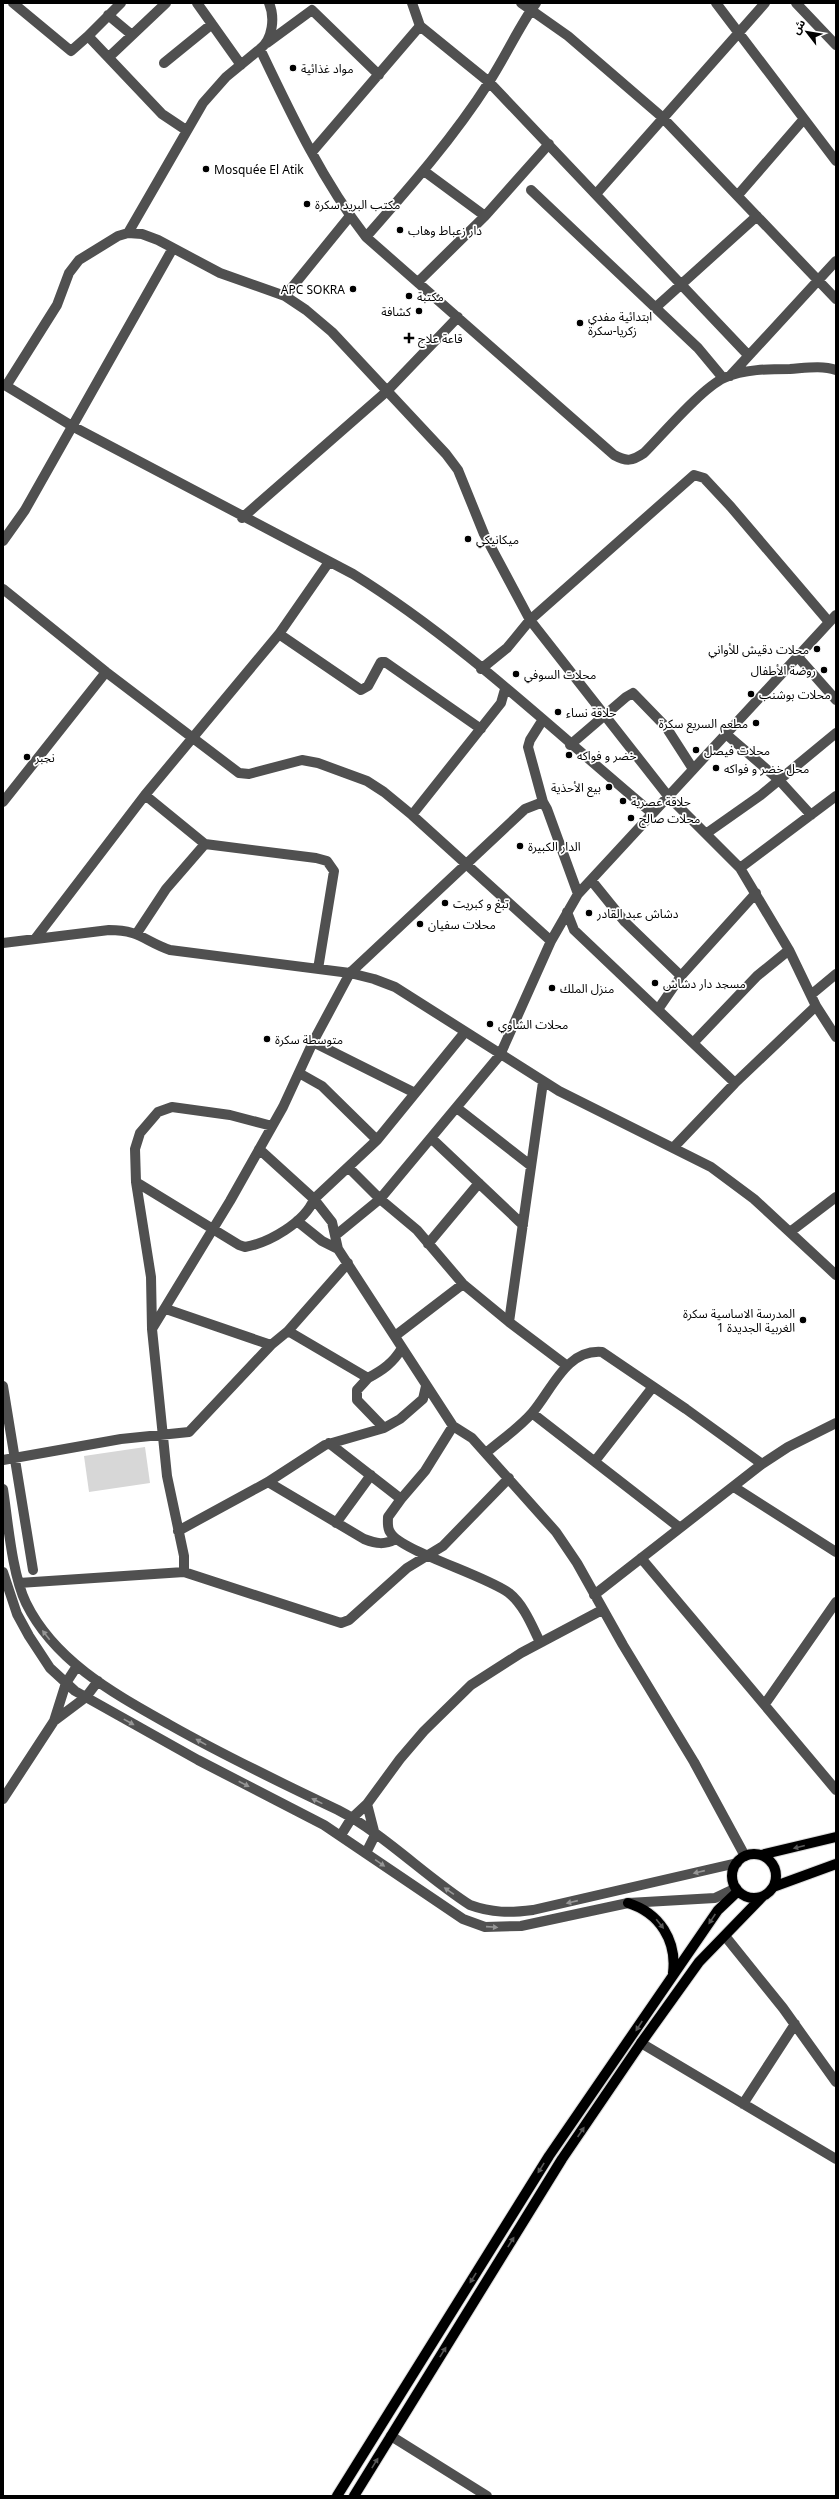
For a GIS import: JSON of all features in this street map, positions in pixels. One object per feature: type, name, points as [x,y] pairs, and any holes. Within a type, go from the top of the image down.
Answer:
[{"type":"main road","points":[[763,1896],[750,1897],[737,1889],[732,1875],[737,1862],[745,1856],[761,1855],[836,1837]]},
{"type":"main road","points":[[761,1855],[766,1857],[775,1867],[776,1874],[773,1887]]},
{"type":"main road","points":[[354,2496],[562,2159],[640,2043],[700,1962],[773,1887],[836,1864]]},
{"type":"main road","points":[[337,2496],[549,2156],[634,2035],[672,1974],[718,1910],[737,1889]]},
{"type":"main road","points":[[628,1903],[649,1913],[665,1930],[673,1951],[672,1974]]},
{"type":"street","points":[[19,5],[71,51],[120,3]]},
{"type":"street","points":[[109,57],[166,3]]},
{"type":"street","points":[[197,3],[241,64]]},
{"type":"street","points":[[262,48],[270,33],[273,18],[269,3]]},
{"type":"street","points":[[412,3],[420,26],[489,82],[748,355]]},
{"type":"street","points":[[521,3],[533,6],[662,117],[836,299]]},
{"type":"street","points":[[716,3],[803,120],[836,161]]},
{"type":"street","points":[[596,194],[662,117],[765,3]]},
{"type":"street","points":[[796,3],[836,45]]},
{"type":"street","points":[[366,237],[424,171],[489,82],[533,6]]},
{"type":"street","points":[[128,233],[186,130],[214,89],[241,64],[312,10],[379,75]]},
{"type":"street","points":[[108,15],[132,36]]},
{"type":"street","points":[[164,63],[212,24]]},
{"type":"street","points":[[312,152],[420,26]]},
{"type":"street","points":[[88,36],[162,114],[186,130]]},
{"type":"street","points":[[262,48],[296,126],[350,216],[366,237],[614,455],[625,461],[634,459],[644,453],[705,392],[726,377],[836,261]]},
{"type":"street","points":[[738,195],[803,120]]},
{"type":"street","points":[[418,282],[485,216],[549,144]]},
{"type":"street","points":[[424,171],[485,216]]},
{"type":"street","points":[[531,190],[698,348],[726,377]]},
{"type":"street","points":[[286,296],[350,216]]},
{"type":"street","points":[[655,308],[757,216]]},
{"type":"street","points":[[652,813],[481,669],[392,598],[328,562],[242,518],[72,426],[5,385],[57,305],[62,288],[72,269],[79,260],[118,236],[128,233],[142,234],[173,248],[220,273],[286,296],[332,332],[458,470],[480,528],[530,620],[668,796],[707,833],[740,868],[789,950],[812,994],[816,1006],[836,1037]]},
{"type":"street","points":[[3,541],[25,510],[173,248]]},
{"type":"street","points":[[242,518],[386,392],[458,317]]},
{"type":"street","points":[[726,377],[773,369],[827,367],[836,370]]},
{"type":"street","points":[[336,1235],[380,1199],[500,1055],[551,941],[578,894],[832,618],[704,478],[694,475],[530,620],[507,648],[481,669]]},
{"type":"street","points":[[35,939],[145,795],[279,634],[328,562]]},
{"type":"street","points":[[3,589],[192,739],[239,772],[249,774],[261,772],[294,761],[318,763],[376,786],[412,815],[551,941]]},
{"type":"street","points":[[279,634],[360,690],[368,686],[381,662],[386,662],[481,729]]},
{"type":"street","points":[[798,656],[836,700]]},
{"type":"street","points":[[3,802],[106,672]]},
{"type":"street","points":[[412,815],[501,703],[505,689]]},
{"type":"street","points":[[570,745],[634,693],[666,727],[693,769]]},
{"type":"street","points":[[542,721],[530,740],[528,747],[543,802],[578,894]]},
{"type":"street","points":[[707,833],[761,795],[836,733]]},
{"type":"street","points":[[726,734],[779,780],[810,815]]},
{"type":"street","points":[[145,795],[205,844],[316,858],[331,865],[334,871],[318,969]]},
{"type":"street","points":[[740,868],[836,796]]},
{"type":"street","points":[[152,1329],[166,1309],[272,1126],[313,1042],[350,973],[525,809],[543,802]]},
{"type":"street","points":[[137,933],[166,888],[205,844]]},
{"type":"street","points":[[591,880],[625,922],[681,976]]},
{"type":"street","points":[[658,1008],[681,976],[756,893]]},
{"type":"street","points":[[567,912],[574,930],[658,1008],[735,1083]]},
{"type":"street","points":[[3,943],[109,930],[137,933],[156,945],[170,950],[350,973],[374,979],[395,988],[543,1082],[711,1167],[754,1199],[836,1275]]},
{"type":"street","points":[[693,1043],[757,976],[789,950]]},
{"type":"street","points":[[812,994],[836,974]]},
{"type":"street","points":[[673,1148],[735,1083],[816,1006]]},
{"type":"street","points":[[136,1182],[212,1229],[245,1247],[268,1238],[297,1221],[310,1209],[314,1199],[377,1140],[465,1032]]},
{"type":"street","points":[[313,1042],[415,1093]]},
{"type":"street","points":[[299,1073],[322,1086],[377,1140]]},
{"type":"street","points":[[509,1322],[524,1225],[530,1165],[543,1082]]},
{"type":"street","points":[[184,1572],[178,1531],[167,1476],[162,1434],[152,1329],[151,1277],[136,1182],[136,1141],[149,1120],[158,1112],[172,1107],[190,1108],[272,1126]]},
{"type":"street","points":[[456,1108],[530,1165]]},
{"type":"street","points":[[431,1138],[524,1225]]},
{"type":"street","points":[[259,1149],[314,1199],[332,1222],[338,1248],[453,1426],[472,1438],[556,1532],[694,1762],[745,1856]]},
{"type":"street","points":[[348,1167],[380,1199],[417,1230],[463,1284],[509,1322],[566,1365]]},
{"type":"street","points":[[428,1244],[479,1183]]},
{"type":"street","points":[[790,1232],[836,1196]]},
{"type":"street","points":[[297,1221],[322,1241],[338,1248]]},
{"type":"street","points":[[3,1460],[193,1430],[271,1345],[288,1331],[348,1263]]},
{"type":"street","points":[[395,1336],[463,1284]]},
{"type":"street","points":[[166,1309],[271,1345]]},
{"type":"street","points":[[288,1331],[368,1378]]},
{"type":"street","points":[[384,1428],[357,1400],[357,1390],[368,1378],[380,1373],[395,1360],[402,1348]]},
{"type":"street","points":[[486,1453],[532,1413],[566,1365],[594,1351],[602,1352],[652,1388],[686,1409],[762,1464]]},
{"type":"street","points":[[3,1386],[33,1570]]},
{"type":"street","points":[[178,1531],[268,1482],[329,1443],[384,1428],[400,1419],[423,1399],[426,1386]]},
{"type":"street","points":[[594,1462],[652,1388]]},
{"type":"street","points":[[532,1413],[680,1528]]},
{"type":"street","points":[[594,1595],[762,1464],[788,1447],[836,1423]]},
{"type":"street","points":[[453,1426],[425,1471],[388,1517],[389,1532],[396,1539],[429,1556],[495,1584],[511,1594],[520,1605],[540,1642]]},
{"type":"street","points":[[329,1443],[401,1499]]},
{"type":"street","points":[[336,1523],[371,1475]]},
{"type":"street","points":[[19,1583],[184,1572],[341,1623],[349,1620],[407,1568],[429,1556],[464,1527],[509,1478]]},
{"type":"street","points":[[268,1482],[336,1523],[375,1544],[386,1544],[396,1539]]},
{"type":"street","points":[[734,1487],[836,1552]]},
{"type":"street","points":[[3,1489],[19,1583],[34,1618],[56,1647],[77,1666],[131,1703],[220,1753],[339,1811],[376,1835],[470,1905],[484,1910],[508,1914],[533,1910],[737,1862]]},
{"type":"street","points":[[641,1558],[834,1784]]},
{"type":"street","points":[[3,1572],[17,1614],[29,1636],[50,1668],[66,1683],[86,1697],[198,1760],[341,1835],[453,1913],[485,1927],[521,1926],[628,1903],[661,1900],[707,1899],[722,1896],[737,1889]]},
{"type":"street","points":[[765,1704],[836,1602]]},
{"type":"street","points":[[341,1835],[351,1819],[367,1804],[424,1731],[471,1685],[540,1642],[602,1610]]},
{"type":"street","points":[[3,1799],[54,1721],[66,1683],[77,1666]]},
{"type":"street","points":[[54,1721],[86,1697],[98,1681]]},
{"type":"street","points":[[366,1853],[376,1835],[367,1804]]},
{"type":"street","points":[[725,1936],[795,2024],[836,2082]]},
{"type":"street","points":[[743,2104],[795,2024]]},
{"type":"street","points":[[640,2043],[836,2159]]},
{"type":"street","points":[[391,2436],[487,2496]]},
{"type":"shaded area","points":[[145,1447],[150,1483],[89,1492],[84,1456]]},
{"type":"place","name":"مواد غذائية","points":[[293,68]]},
{"type":"place","name":"Mosquée El Atik","points":[[206,169]]},
{"type":"place","name":"مكتب البريد سكرة","points":[[307,204]]},
{"type":"place","name":"دار زعباط وهاب","points":[[400,230]]},
{"type":"place","name":"APC SOKRA","points":[[353,289]]},
{"type":"place","name":"مكتبة","points":[[409,296]]},
{"type":"place","name":"كشافة","points":[[419,311]]},
{"type":"place","name":"ابتدائية مفدي زكريا-سكرة","points":[[580,323]]},
{"type":"place","name":"قاعة علاج","points":[[409,338]]},
{"type":"place","name":"ميكانيكي","points":[[468,539]]},
{"type":"place","name":"محلات دقيش للأواني","points":[[817,649]]},
{"type":"place","name":"روضة الأطفال","points":[[824,670]]},
{"type":"place","name":"محلات السوفي","points":[[516,674]]},
{"type":"place","name":"محلات بوشنب","points":[[751,694]]},
{"type":"place","name":"حلاقة نساء","points":[[558,712]]},
{"type":"place","name":"مطعم السريع سكرة","points":[[756,723]]},
{"type":"place","name":"محلات فيصل","points":[[696,750]]},
{"type":"place","name":"خضر و فواكه","points":[[569,755]]},
{"type":"place","name":"نجبر","points":[[27,757]]},
{"type":"place","name":"محل خضر و فواكه","points":[[716,768]]},
{"type":"place","name":"بيع الأحذية","points":[[609,787]]},
{"type":"place","name":"حلاقة عصرية","points":[[623,801]]},
{"type":"place","name":"محلات صالح","points":[[631,818]]},
{"type":"place","name":"الدار الكبيرة","points":[[520,846]]},
{"type":"place","name":"تبغ و كبريت","points":[[445,903]]},
{"type":"place","name":"دشاش عبد القادر","points":[[589,913]]},
{"type":"place","name":"محلات سفيان","points":[[420,924]]},
{"type":"place","name":"مسجد دار دشاش","points":[[655,983]]},
{"type":"place","name":"منزل الملك","points":[[552,988]]},
{"type":"place","name":"محلات الشاوي","points":[[490,1024]]},
{"type":"place","name":"متوسطة سكرة","points":[[267,1039]]},
{"type":"place","name":"المدرسة الاساسية سكرة الغربية الجديدة 1","points":[[803,1320]]}]
